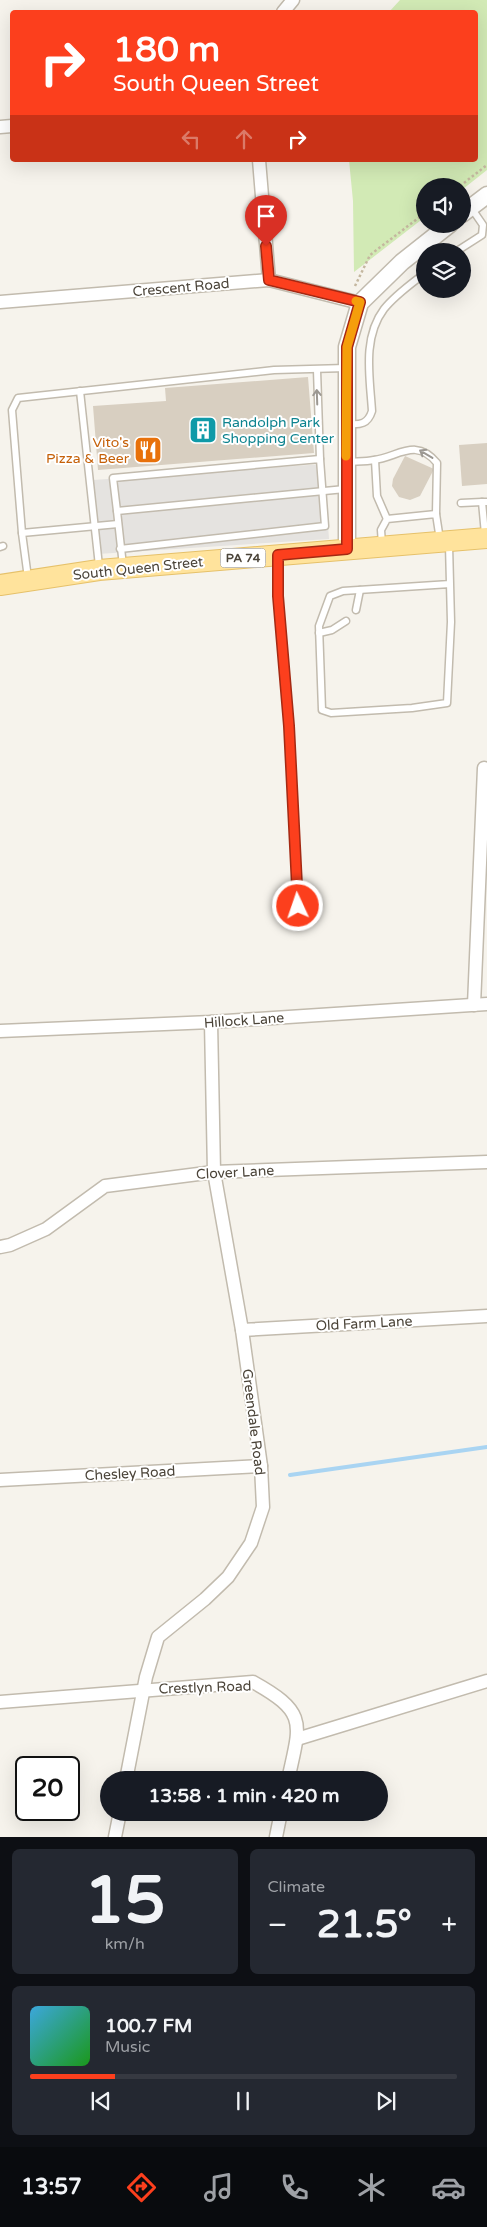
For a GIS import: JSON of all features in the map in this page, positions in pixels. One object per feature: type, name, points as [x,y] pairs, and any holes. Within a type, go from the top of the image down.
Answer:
[{"type":"main road","name":"South Queen Street","points":[[0,586],[99,570],[122,558],[278,555],[486,538]]},
{"type":"street","points":[[284,10],[293,0]]},
{"type":"street","points":[[259,162],[269,280]]},
{"type":"street","points":[[471,208],[487,195]]},
{"type":"street","points":[[347,549],[346,368],[347,347],[355,301],[439,233]]},
{"type":"street","name":"Crescent Road","points":[[0,302],[269,280],[355,301]]},
{"type":"street","points":[[481,1004],[484,768]]},
{"type":"street","name":"Hillock Lane","points":[[0,1031],[211,1022],[481,1004]]},
{"type":"street","name":"Greendale Road","points":[[128,1771],[144,1690],[158,1637],[205,1599],[228,1577],[251,1543],[263,1507],[261,1466],[242,1330],[214,1172],[211,1022]]},
{"type":"street","name":"Clover Lane","points":[[0,1247],[10,1245],[46,1229],[105,1186],[214,1172],[487,1162]]},
{"type":"street","name":"Old Farm Lane","points":[[242,1330],[487,1316]]},
{"type":"street","name":"Chesley Road","points":[[0,1480],[261,1466]]},
{"type":"street","points":[[290,1771],[297,1740],[487,1681]]},
{"type":"street","name":"Crestlyn Road","points":[[0,1702],[253,1682],[268,1690],[288,1706],[298,1719],[297,1740]]},
{"type":"street","points":[[115,1837],[118,1821]]},
{"type":"street","points":[[276,1837],[279,1821]]},
{"type":"lane","points":[[470,243],[482,235],[483,225],[471,214]]},
{"type":"lane","points":[[346,424],[361,425],[370,419],[372,411],[370,338],[383,310],[395,297],[416,280]]},
{"type":"lane","points":[[28,580],[22,533],[12,410],[18,398],[274,370],[346,368]]},
{"type":"lane","points":[[316,370],[325,526],[122,558],[113,478],[320,458]]},
{"type":"lane","points":[[80,391],[99,570]]},
{"type":"lane","points":[[346,462],[375,460],[397,452],[418,449],[431,455],[437,463],[436,514],[444,541],[450,584],[451,622],[447,703],[412,708],[331,713],[322,710],[318,626],[330,596],[343,591],[450,584]]},
{"type":"lane","points":[[375,460],[377,496],[387,519]]},
{"type":"lane","points":[[117,511],[346,489]]},
{"type":"lane","points":[[461,503],[484,502],[486,538]]},
{"type":"lane","points":[[387,519],[436,514]]},
{"type":"lane","points":[[382,546],[381,530],[387,519]]},
{"type":"lane","points":[[22,533],[118,524]]},
{"type":"lane","points":[[278,555],[278,596],[289,726],[298,906]]},
{"type":"lane","points":[[356,610],[360,590]]},
{"type":"lane","points":[[319,634],[332,630],[346,621]]},
{"type":"path","points":[[470,178],[487,165]]},
{"type":"path","points":[[355,301],[370,255],[416,220]]},
{"type":"green space","points":[[400,0],[487,0],[487,170],[471,183],[471,178],[416,178],[416,224],[354,272],[353,201],[349,162],[478,162],[478,10],[391,10]]},
{"type":"shaded area","points":[[324,464],[329,539],[98,554],[93,480]]},
{"type":"building","name":"Randolph Park Shopping Center","points":[[308,377],[314,453],[98,470],[93,406],[166,401],[165,388]]},
{"type":"building","points":[[487,443],[487,484],[462,486],[459,445]]},
{"type":"building","points":[[405,456],[434,469],[420,496],[410,500],[399,497],[392,486],[393,479]]},
{"type":"waterway","points":[[290,1475],[487,1447]]},
{"type":"slow traffic","points":[[346,456],[347,347],[360,302],[356,301]]},
{"type":"place","name":"Randolph Park Shopping Center","points":[[203,430]]},
{"type":"place","name":"Vito's Pizza & Beer","points":[[148,450]]},
{"type":"route","points":[[266,246],[269,280],[360,302],[347,347],[347,549],[278,555],[278,596],[289,726],[298,906]]}]
